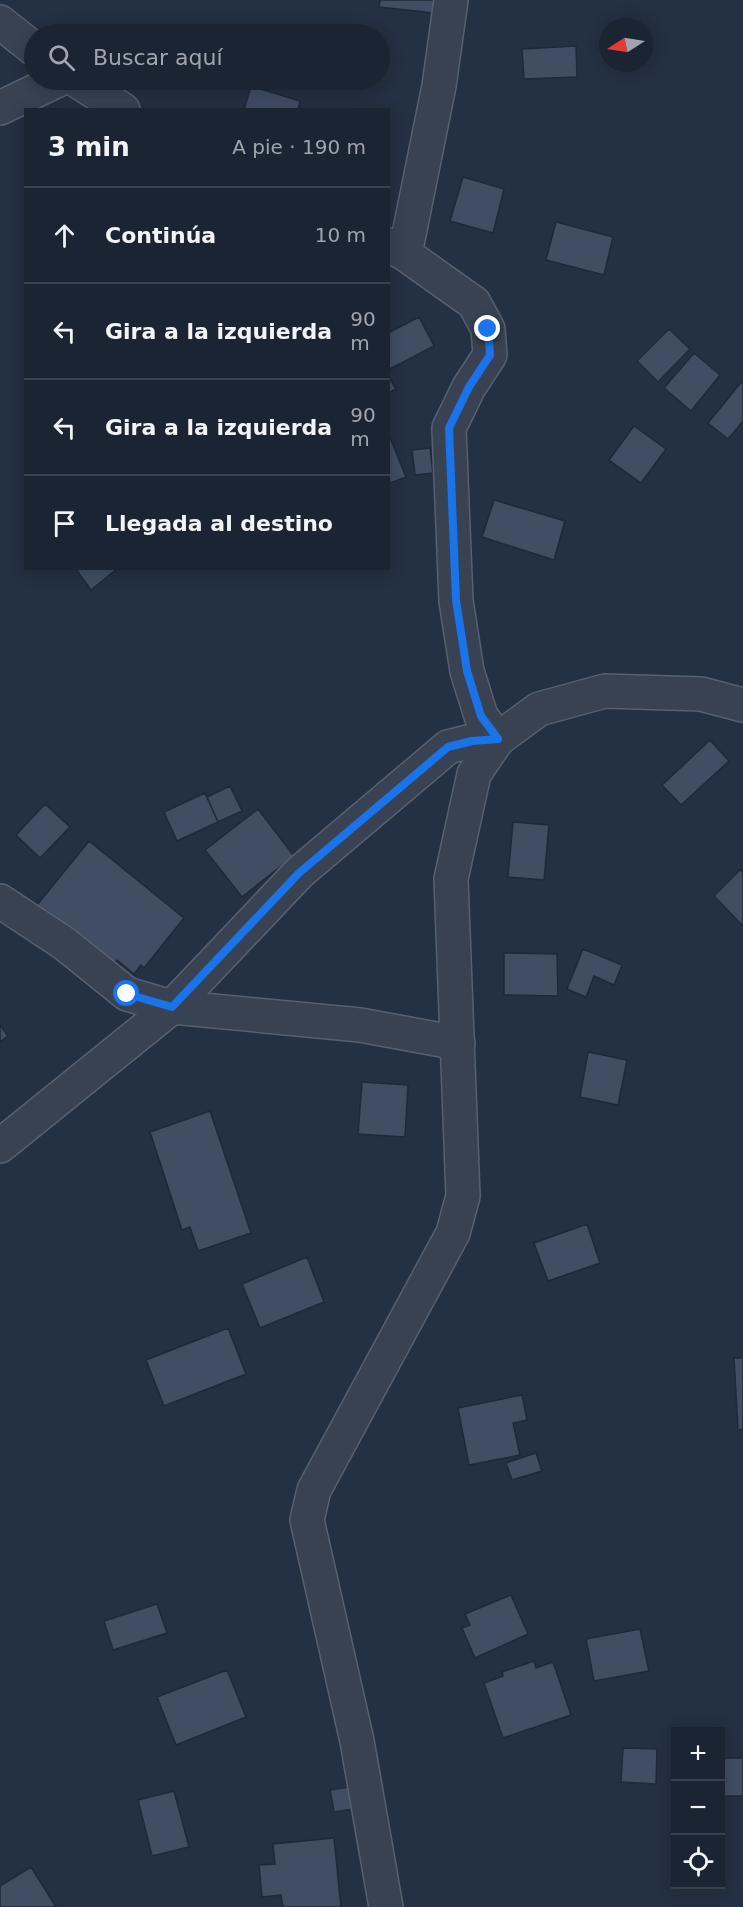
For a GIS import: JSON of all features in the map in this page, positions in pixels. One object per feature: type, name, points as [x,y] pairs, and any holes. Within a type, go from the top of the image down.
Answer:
[{"type":"street","points":[[450,0],[439,86],[397,250],[474,303],[488,329],[490,355],[469,387],[449,428],[456,600],[467,671],[481,716],[498,739]]},
{"type":"street","points":[[0,22],[24,41]]},
{"type":"street","points":[[0,108],[37,90]]},
{"type":"street","points":[[92,90],[120,108]]},
{"type":"street","points":[[386,1907],[357,1741],[307,1520],[314,1490],[453,1233],[463,1196],[451,879],[474,774],[498,739],[539,709],[605,691],[701,694],[743,705]]},
{"type":"street","points":[[0,1146],[172,1007],[299,873],[448,747],[472,741],[498,739]]},
{"type":"street","points":[[0,901],[65,944],[127,994],[172,1007],[360,1025],[458,1043]]},
{"type":"building","points":[[380,0],[436,0],[434,13],[379,7]]},
{"type":"building","points":[[576,46],[577,77],[524,79],[522,49]]},
{"type":"building","points":[[250,90],[264,90],[300,101],[298,108],[245,108]]},
{"type":"building","points":[[463,177],[504,189],[493,233],[450,221]]},
{"type":"building","points":[[556,222],[613,237],[604,275],[546,260]]},
{"type":"building","points":[[419,317],[434,346],[390,369],[390,332]]},
{"type":"building","points":[[669,329],[690,349],[658,382],[637,361]]},
{"type":"building","points":[[694,353],[720,375],[691,411],[664,388]]},
{"type":"building","points":[[390,379],[396,389],[390,392]]},
{"type":"building","points":[[743,380],[743,421],[728,439],[708,423]]},
{"type":"building","points":[[634,426],[666,449],[641,483],[609,460]]},
{"type":"building","points":[[390,438],[406,477],[390,483]]},
{"type":"building","points":[[430,448],[433,473],[415,475],[412,450]]},
{"type":"building","points":[[494,500],[565,521],[554,560],[482,537]]},
{"type":"building","points":[[76,570],[116,570],[91,590]]},
{"type":"building","points":[[710,740],[729,761],[681,805],[662,785]]},
{"type":"building","points":[[230,786],[242,811],[218,822],[207,797]]},
{"type":"building","points":[[205,793],[218,822],[177,841],[164,812]]},
{"type":"building","points":[[45,804],[70,827],[40,858],[16,835]]},
{"type":"building","points":[[258,809],[294,856],[242,897],[205,850]]},
{"type":"building","points":[[513,822],[549,825],[544,880],[508,877]]},
{"type":"building","points":[[89,841],[184,918],[144,968],[141,965],[134,974],[117,960],[112,967],[37,905]]},
{"type":"building","points":[[740,870],[743,872],[743,926],[714,896]]},
{"type":"building","points":[[583,949],[622,965],[614,985],[594,976],[586,997],[567,989]]},
{"type":"building","points":[[504,953],[557,954],[558,996],[504,995]]},
{"type":"building","points":[[0,1025],[8,1036],[0,1042]]},
{"type":"building","points":[[588,1052],[627,1060],[618,1105],[580,1097]]},
{"type":"building","points":[[362,1082],[408,1085],[405,1137],[358,1134]]},
{"type":"building","points":[[210,1111],[251,1233],[198,1251],[190,1227],[182,1230],[150,1132]]},
{"type":"building","points":[[587,1224],[600,1263],[548,1281],[534,1243]]},
{"type":"building","points":[[307,1257],[324,1302],[260,1328],[242,1284]]},
{"type":"building","points":[[228,1328],[246,1374],[164,1406],[146,1360]]},
{"type":"building","points":[[734,1358],[743,1358],[743,1429],[738,1430]]},
{"type":"building","points":[[522,1395],[527,1420],[513,1423],[520,1455],[469,1465],[458,1408]]},
{"type":"building","points":[[536,1453],[542,1471],[512,1480],[506,1463]]},
{"type":"building","points":[[511,1595],[528,1634],[475,1658],[462,1628],[470,1625],[465,1614]]},
{"type":"building","points":[[157,1604],[167,1633],[113,1650],[104,1621]]},
{"type":"building","points":[[640,1629],[649,1671],[594,1681],[586,1639]]},
{"type":"building","points":[[534,1661],[536,1668],[553,1662],[571,1715],[503,1738],[484,1683],[503,1676],[502,1672]]},
{"type":"building","points":[[227,1670],[246,1717],[176,1745],[157,1697]]},
{"type":"building","points":[[623,1748],[657,1749],[656,1784],[621,1782]]},
{"type":"building","points":[[725,1758],[743,1758],[743,1796],[725,1796]]},
{"type":"building","points":[[349,1787],[353,1809],[334,1812],[330,1790]]},
{"type":"building","points":[[174,1791],[189,1847],[152,1856],[138,1800]]},
{"type":"building","points":[[334,1838],[341,1907],[283,1907],[281,1895],[262,1897],[259,1865],[275,1864],[273,1844]]},
{"type":"building","points":[[31,1867],[56,1907],[0,1907],[0,1886]]},
{"type":"route","points":[[127,994],[172,1007],[299,873],[448,747],[472,741],[498,739],[481,716],[467,671],[456,600],[449,428],[469,387],[490,355],[488,329]]}]
